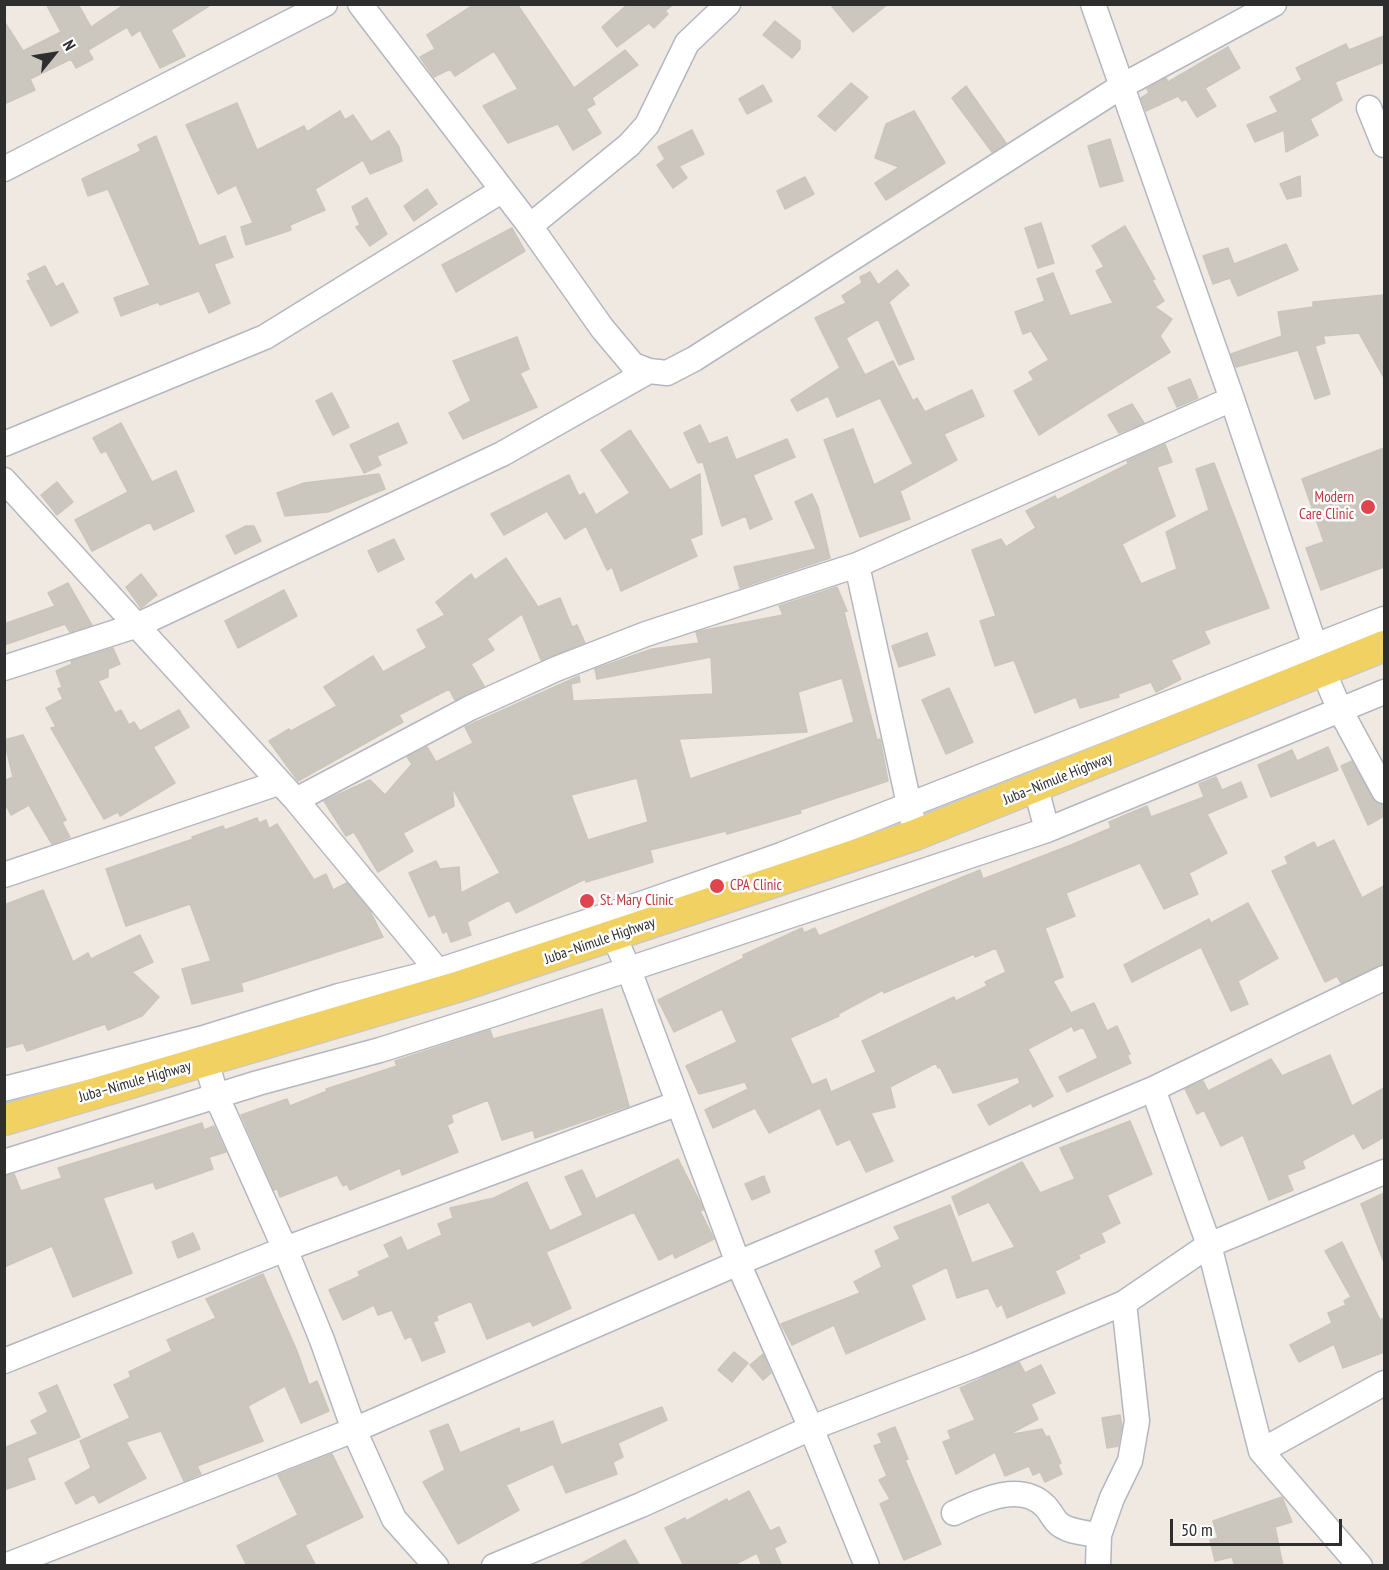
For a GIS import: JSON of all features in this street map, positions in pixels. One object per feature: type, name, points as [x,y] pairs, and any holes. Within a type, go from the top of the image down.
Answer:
[{"type":"main road","name":"Juba–Nimule Highway","points":[[4,1120],[206,1061],[447,979],[614,937],[915,835],[1036,788],[1319,660],[1384,646]]},
{"type":"street","points":[[4,169],[325,4]]},
{"type":"street","points":[[360,4],[530,226],[602,328],[633,365],[649,371],[667,373],[694,359],[1122,86],[1274,4]]},
{"type":"street","points":[[530,226],[629,145],[647,125],[687,43],[728,4]]},
{"type":"street","points":[[1092,4],[1232,399],[1319,660],[1340,710],[1384,791]]},
{"type":"street","points":[[1369,108],[1384,145]]},
{"type":"street","points":[[4,444],[265,337],[501,191]]},
{"type":"street","points":[[4,668],[138,625],[502,454],[649,371]]},
{"type":"street","points":[[296,800],[470,708],[556,669],[646,634],[857,566],[1232,399]]},
{"type":"street","points":[[4,480],[69,554],[138,625],[278,783],[296,800],[447,979]]},
{"type":"street","points":[[857,566],[915,835]]},
{"type":"street","points":[[4,1089],[207,1037],[339,996],[447,979],[781,855],[909,803],[1319,660],[1384,619]]},
{"type":"street","points":[[4,1162],[216,1095],[380,1050],[629,970],[1047,830],[1384,692]]},
{"type":"street","points":[[4,875],[278,783]]},
{"type":"street","points":[[1036,788],[1047,830]]},
{"type":"street","points":[[614,937],[629,970],[676,1104],[738,1263],[811,1428],[867,1566]]},
{"type":"street","points":[[5,1566],[354,1430],[738,1263],[1153,1089],[1384,978]]},
{"type":"street","points":[[206,1061],[216,1095],[285,1250],[322,1340],[354,1430],[394,1520],[436,1566]]},
{"type":"street","points":[[1153,1089],[1209,1245],[1261,1451],[1360,1566]]},
{"type":"street","points":[[4,1361],[285,1250],[676,1104]]},
{"type":"street","points":[[494,1566],[641,1505],[811,1428],[976,1365],[1125,1303],[1209,1245],[1384,1172]]},
{"type":"street","points":[[1098,1566],[1099,1535],[1112,1498],[1130,1461],[1137,1421],[1125,1303]]},
{"type":"street","points":[[1261,1451],[1384,1383]]},
{"type":"street","points":[[954,1513],[983,1500],[1003,1495],[1026,1495],[1044,1505],[1058,1523],[1074,1531],[1099,1535]]},
{"type":"building","points":[[46,4],[78,4],[91,27],[125,4],[212,4],[171,30],[185,56],[160,68],[140,30],[132,36],[127,27],[88,50],[93,59],[76,68],[71,59],[30,79],[35,90],[4,104],[4,21],[23,51],[61,32]]},
{"type":"building","points":[[475,4],[517,4],[574,88],[625,50],[638,65],[592,98],[595,104],[586,109],[601,133],[573,150],[558,124],[508,143],[483,106],[518,89],[494,51],[455,76],[450,69],[434,77],[420,57],[435,49],[427,35]]},
{"type":"building","points":[[628,4],[674,4],[665,11],[668,14],[654,28],[649,23],[617,47],[602,27]]},
{"type":"building","points":[[830,4],[888,4],[853,32]]},
{"type":"building","points":[[775,21],[800,41],[800,49],[792,58],[763,35]]},
{"type":"building","points":[[1384,36],[1384,62],[1335,82],[1342,100],[1310,119],[1318,135],[1286,152],[1284,130],[1255,142],[1247,125],[1278,112],[1270,97],[1302,80],[1296,68],[1346,44],[1349,50]]},
{"type":"building","points":[[1228,47],[1240,68],[1205,88],[1216,106],[1197,117],[1186,99],[1182,101],[1178,96],[1146,111],[1141,98],[1149,93],[1147,89],[1166,78],[1168,82]]},
{"type":"building","points":[[851,83],[868,97],[835,131],[818,116]]},
{"type":"building","points":[[763,85],[772,101],[747,114],[739,99]]},
{"type":"building","points":[[966,86],[1006,143],[992,152],[952,98]]},
{"type":"building","points":[[237,103],[257,150],[304,126],[307,132],[340,111],[345,120],[353,115],[371,142],[389,131],[399,147],[402,161],[370,174],[363,160],[315,189],[325,210],[290,225],[291,230],[246,245],[241,227],[253,223],[236,185],[218,194],[186,125]]},
{"type":"building","points":[[914,111],[945,163],[886,200],[875,183],[899,167],[875,158],[886,124]]},
{"type":"building","points":[[692,130],[704,154],[679,166],[687,178],[673,188],[657,165],[665,159],[658,147]]},
{"type":"building","points":[[156,136],[199,246],[225,236],[233,257],[214,264],[230,303],[209,313],[199,291],[160,305],[158,302],[121,316],[114,298],[150,285],[108,189],[88,196],[82,179],[141,151],[138,145]]},
{"type":"building","points":[[1110,139],[1123,181],[1100,187],[1088,146]]},
{"type":"building","points":[[1300,176],[1301,196],[1287,199],[1280,184]]},
{"type":"building","points":[[805,177],[814,194],[785,209],[777,191]]},
{"type":"building","points":[[427,189],[437,204],[414,221],[404,206]]},
{"type":"building","points":[[367,198],[387,234],[370,246],[356,227],[360,225],[352,207]]},
{"type":"building","points":[[1041,223],[1054,263],[1038,268],[1025,228]]},
{"type":"building","points":[[1125,226],[1155,279],[1152,280],[1164,301],[1155,307],[1172,319],[1160,336],[1170,352],[1039,435],[1014,391],[1034,380],[1029,372],[1049,360],[1031,331],[1023,334],[1015,312],[1045,301],[1037,279],[1053,273],[1070,316],[1113,303],[1096,271],[1104,267],[1092,246]]},
{"type":"building","points":[[512,228],[525,251],[456,292],[442,265]]},
{"type":"building","points":[[1286,244],[1298,270],[1238,296],[1230,278],[1213,284],[1203,256],[1228,248],[1234,264]]},
{"type":"building","points":[[45,266],[56,287],[63,283],[78,312],[51,326],[27,281],[31,280],[28,274]]},
{"type":"building","points":[[897,270],[909,285],[889,302],[914,359],[899,365],[878,319],[846,338],[865,375],[893,361],[913,401],[917,398],[925,412],[972,390],[984,416],[944,434],[957,460],[900,491],[910,519],[860,537],[824,440],[853,429],[874,485],[913,464],[880,398],[837,417],[828,396],[797,411],[791,400],[840,368],[815,318],[846,303],[842,296],[862,283],[860,277],[870,272],[878,285]]},
{"type":"building","points":[[1384,295],[1384,378],[1359,333],[1323,336],[1325,343],[1315,346],[1330,394],[1315,399],[1298,350],[1236,367],[1231,354],[1282,336],[1278,312],[1313,307],[1313,302]]},
{"type":"building","points":[[517,337],[529,369],[520,373],[537,407],[463,439],[449,413],[471,401],[453,361]]},
{"type":"building","points":[[1190,379],[1198,398],[1177,407],[1168,388]]},
{"type":"building","points":[[332,393],[349,427],[333,435],[316,401]]},
{"type":"building","points":[[1132,404],[1144,423],[1119,433],[1108,415]]},
{"type":"building","points":[[121,423],[152,482],[176,471],[194,511],[154,530],[150,522],[92,551],[75,520],[128,492],[106,451],[101,453],[93,438]]},
{"type":"building","points":[[398,423],[407,443],[377,456],[381,465],[364,473],[350,445]]},
{"type":"building","points":[[700,425],[709,444],[727,437],[736,460],[787,439],[795,457],[753,475],[772,519],[750,529],[746,516],[722,526],[703,462],[698,463],[684,433]]},
{"type":"building","points":[[630,430],[670,490],[700,474],[702,534],[690,539],[697,556],[621,591],[612,567],[607,570],[586,526],[565,539],[547,511],[504,535],[491,514],[569,475],[579,496],[584,493],[596,515],[630,493],[601,450]]},
{"type":"building","points":[[1165,444],[1172,462],[1157,467],[1175,516],[1122,544],[1141,584],[1177,569],[1166,532],[1209,510],[1196,469],[1214,463],[1269,608],[1204,631],[1210,643],[1171,660],[1181,679],[1156,692],[1151,682],[1118,694],[1119,697],[1080,708],[1076,697],[1035,713],[1014,660],[995,666],[980,621],[996,616],[972,550],[1001,539],[1006,547],[1036,528],[1026,511],[1055,496],[1057,500],[1128,464],[1127,461]]},
{"type":"building","points":[[1384,448],[1384,567],[1321,590],[1306,548],[1324,542],[1302,479]]},
{"type":"building","points":[[379,474],[385,489],[328,512],[285,516],[277,493],[304,483]]},
{"type":"building","points":[[57,482],[73,502],[57,515],[41,495]]},
{"type":"building","points":[[812,494],[818,507],[830,558],[740,588],[734,567],[816,549],[795,502]]},
{"type":"building","points":[[246,526],[254,526],[261,541],[235,554],[226,536]]},
{"type":"building","points":[[394,539],[404,559],[378,572],[368,551]]},
{"type":"building","points":[[506,558],[538,607],[560,598],[572,627],[577,625],[585,643],[541,660],[522,614],[487,639],[494,650],[471,664],[484,686],[455,700],[449,689],[399,715],[403,722],[298,781],[269,741],[337,706],[324,687],[373,656],[383,672],[427,648],[417,630],[445,615],[436,602],[471,574],[475,580]]},
{"type":"building","points":[[141,574],[157,595],[141,608],[126,587]]},
{"type":"building","points":[[68,583],[92,625],[70,632],[65,624],[4,645],[4,624],[55,606],[48,593]]},
{"type":"building","points":[[837,587],[847,611],[844,612],[877,740],[880,739],[888,781],[800,810],[801,813],[727,834],[726,831],[650,850],[653,862],[586,882],[585,879],[516,913],[509,900],[467,922],[471,935],[451,942],[447,931],[443,933],[435,914],[429,917],[409,873],[436,861],[440,869],[459,867],[461,893],[500,873],[452,787],[454,806],[403,833],[413,851],[378,872],[354,832],[346,836],[324,801],[370,780],[385,795],[412,764],[407,757],[427,747],[436,762],[473,743],[465,727],[579,676],[580,682],[571,684],[573,701],[713,694],[711,657],[597,679],[595,669],[652,649],[699,643],[696,632],[783,615],[779,606]],"holes":[[[842,678],[854,722],[690,779],[679,739],[807,732],[798,692]],[[637,778],[648,822],[588,840],[571,795]]]},
{"type":"building","points":[[284,590],[297,616],[238,648],[225,621]]},
{"type":"building","points":[[927,633],[935,655],[899,667],[892,646]]},
{"type":"building","points":[[113,648],[120,664],[108,669],[108,677],[98,681],[115,713],[121,710],[129,725],[134,722],[140,731],[179,710],[189,727],[153,747],[175,783],[120,816],[118,812],[104,819],[51,728],[56,727],[46,708],[63,699],[58,689],[62,687],[56,671],[72,664],[71,661]]},
{"type":"building","points":[[949,688],[973,742],[946,754],[922,700]]},
{"type":"building","points":[[23,735],[66,820],[62,822],[70,837],[52,844],[29,805],[11,815],[4,802],[4,781],[13,777],[4,740]]},
{"type":"building","points":[[1328,747],[1338,770],[1271,797],[1258,765],[1292,750],[1297,761]]},
{"type":"building","points":[[1352,761],[1372,798],[1384,805],[1384,816],[1368,825],[1341,766]]},
{"type":"building","points":[[1216,777],[1222,790],[1241,782],[1247,797],[1207,814],[1227,853],[1189,873],[1198,894],[1164,909],[1140,863],[1066,893],[1075,916],[1045,928],[1063,977],[1053,981],[1071,1013],[1094,1003],[1107,1031],[1117,1026],[1130,1054],[1127,1055],[1131,1063],[1067,1092],[1059,1077],[1098,1058],[1083,1027],[1074,1031],[1072,1026],[1028,1049],[1053,1096],[1033,1107],[1031,1103],[989,1125],[978,1105],[1020,1083],[1018,1077],[953,1093],[936,1063],[890,1087],[895,1107],[871,1113],[893,1161],[866,1172],[850,1139],[837,1145],[820,1108],[769,1133],[755,1108],[713,1128],[705,1110],[748,1089],[745,1082],[699,1094],[686,1066],[737,1042],[722,1009],[674,1032],[658,1000],[744,958],[743,955],[802,928],[804,933],[815,928],[819,936],[980,870],[983,879],[1071,845],[1111,828],[1109,822],[1147,806],[1151,817],[1204,797],[1199,784]],"holes":[[[996,948],[1006,972],[985,982],[987,986],[956,1001],[954,997],[862,1041],[876,1072],[831,1092],[826,1079],[812,1085],[790,1038],[839,1016],[838,1014],[883,990],[884,993],[974,954],[975,957]]]},
{"type":"building","points":[[257,818],[259,823],[266,820],[269,829],[277,824],[314,880],[326,874],[333,890],[347,883],[370,911],[383,937],[241,983],[243,991],[192,1004],[182,969],[211,961],[190,904],[126,926],[106,869],[193,839],[192,837],[223,826],[225,830]]},
{"type":"building","points":[[1334,840],[1362,898],[1384,886],[1384,964],[1341,983],[1337,976],[1325,982],[1272,871],[1288,864],[1285,857],[1314,842],[1317,848]]},
{"type":"building","points":[[43,890],[73,962],[88,953],[91,959],[140,935],[153,962],[132,972],[159,997],[142,1016],[108,1030],[105,1024],[27,1051],[23,1043],[4,1048],[4,905]]},
{"type":"building","points":[[1248,903],[1278,958],[1238,981],[1248,1004],[1231,1011],[1201,947],[1132,982],[1124,965],[1209,919],[1211,923]]},
{"type":"building","points":[[602,1009],[629,1106],[535,1138],[533,1130],[502,1140],[488,1100],[451,1115],[453,1122],[447,1125],[458,1152],[402,1175],[400,1168],[350,1190],[347,1184],[343,1186],[337,1175],[280,1197],[277,1189],[274,1190],[241,1115],[287,1099],[290,1106],[327,1091],[326,1089],[397,1066],[395,1061],[490,1030],[493,1039]]},
{"type":"building","points":[[1330,1055],[1352,1106],[1384,1088],[1384,1137],[1363,1149],[1354,1133],[1302,1161],[1305,1168],[1287,1175],[1293,1190],[1269,1200],[1243,1135],[1221,1146],[1204,1110],[1197,1114],[1185,1089],[1203,1081],[1208,1091],[1271,1059],[1282,1076]]},
{"type":"building","points":[[1130,1121],[1152,1174],[1107,1195],[1120,1223],[1101,1233],[1105,1242],[1078,1255],[1080,1258],[1055,1271],[1065,1293],[1007,1318],[1002,1304],[997,1307],[988,1288],[957,1298],[947,1267],[911,1285],[925,1319],[846,1354],[834,1325],[792,1345],[781,1324],[860,1293],[854,1282],[882,1267],[875,1251],[900,1239],[894,1227],[950,1205],[972,1263],[1015,1247],[989,1202],[959,1215],[952,1197],[1022,1162],[1040,1193],[1075,1179],[1060,1148]]},
{"type":"building","points":[[202,1123],[204,1130],[214,1126],[226,1152],[209,1157],[213,1169],[156,1189],[153,1182],[103,1198],[132,1273],[73,1297],[52,1246],[4,1267],[4,1176],[14,1174],[21,1191],[62,1178],[58,1168]]},
{"type":"building","points":[[678,1159],[702,1206],[703,1210],[700,1211],[714,1239],[675,1258],[673,1253],[659,1260],[634,1212],[546,1252],[571,1308],[533,1326],[530,1321],[487,1339],[471,1301],[436,1316],[438,1320],[433,1322],[445,1352],[422,1361],[411,1336],[405,1339],[392,1310],[378,1315],[374,1305],[343,1320],[329,1290],[360,1276],[358,1272],[390,1257],[384,1245],[401,1237],[407,1251],[442,1235],[438,1224],[453,1218],[450,1208],[494,1198],[527,1182],[550,1231],[583,1215],[565,1177],[582,1170],[596,1199]]},
{"type":"building","points":[[764,1176],[770,1192],[752,1200],[745,1184]]},
{"type":"building","points":[[1384,1193],[1384,1260],[1383,1260],[1361,1204]]},
{"type":"building","points":[[193,1233],[200,1249],[178,1258],[172,1242]]},
{"type":"building","points":[[1342,1242],[1380,1320],[1384,1318],[1384,1352],[1343,1368],[1334,1344],[1299,1362],[1290,1345],[1332,1323],[1328,1313],[1346,1305],[1344,1301],[1351,1297],[1325,1251]]},
{"type":"building","points":[[263,1274],[297,1351],[309,1385],[317,1381],[329,1411],[301,1423],[285,1386],[248,1406],[263,1441],[197,1466],[201,1474],[184,1481],[161,1431],[126,1442],[146,1478],[99,1503],[94,1494],[76,1504],[65,1483],[91,1468],[80,1441],[130,1418],[114,1385],[131,1377],[129,1372],[172,1351],[167,1340],[216,1318],[206,1299]]},
{"type":"building","points":[[734,1352],[748,1363],[732,1382],[718,1370]]},
{"type":"building","points":[[763,1354],[771,1373],[763,1380],[750,1365]]},
{"type":"building","points":[[1019,1362],[1025,1373],[1041,1365],[1055,1393],[1031,1404],[1038,1419],[1008,1435],[1042,1429],[1046,1437],[1049,1436],[1061,1463],[1058,1465],[1062,1474],[1045,1482],[1040,1472],[1033,1475],[1029,1466],[1005,1476],[995,1452],[956,1474],[943,1442],[951,1439],[948,1431],[975,1420],[960,1388]]},
{"type":"building","points":[[57,1385],[80,1437],[27,1458],[35,1479],[4,1490],[4,1448],[38,1434],[31,1421],[48,1412],[39,1393]]},
{"type":"building","points":[[662,1407],[667,1420],[618,1443],[623,1457],[613,1462],[617,1474],[566,1493],[553,1464],[506,1485],[519,1510],[458,1544],[423,1482],[445,1470],[430,1431],[448,1424],[460,1453],[519,1428],[520,1433],[553,1421],[561,1445]]},
{"type":"building","points":[[1120,1415],[1122,1426],[1118,1446],[1107,1448],[1102,1418]]},
{"type":"building","points":[[895,1427],[908,1459],[905,1460],[941,1544],[904,1560],[880,1504],[890,1499],[879,1480],[887,1476],[874,1446],[882,1443],[878,1434]]},
{"type":"building","points":[[332,1454],[363,1517],[305,1545],[316,1566],[247,1566],[237,1546],[298,1515],[278,1475]]},
{"type":"building","points":[[749,1491],[770,1531],[779,1527],[786,1542],[774,1548],[782,1566],[762,1566],[757,1553],[732,1566],[684,1566],[665,1528],[685,1518],[686,1521],[727,1499],[728,1502]]},
{"type":"building","points":[[1282,1497],[1292,1522],[1275,1527],[1283,1566],[1235,1566],[1232,1557],[1215,1561],[1210,1540],[1218,1538],[1213,1521]]},
{"type":"building","points":[[625,1540],[640,1566],[577,1566]]},
{"type":"place","name":"Modern Care Clinic","points":[[1368,507]]},
{"type":"place","name":"CPA Clinic","points":[[717,886]]},
{"type":"place","name":"St. Mary Clinic","points":[[587,901]]}]
